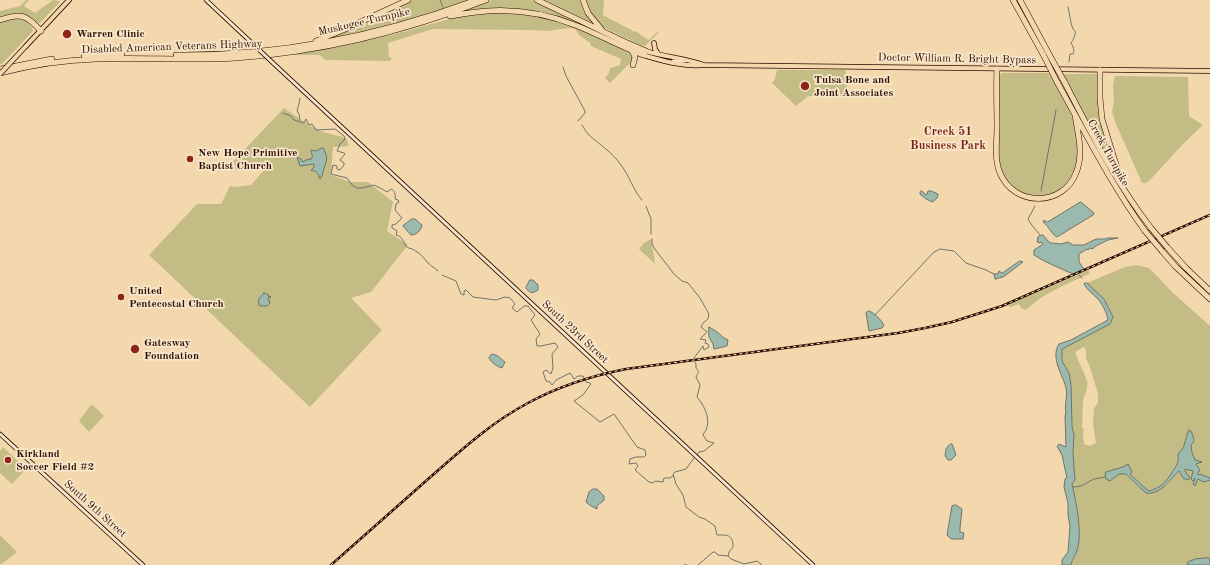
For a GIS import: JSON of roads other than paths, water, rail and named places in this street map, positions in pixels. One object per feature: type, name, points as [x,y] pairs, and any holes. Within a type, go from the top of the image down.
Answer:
[{"type":"highway","points":[[254,52],[307,43],[320,39],[408,0]]},
{"type":"highway","name":"Muskogee Turnpike","points":[[254,52],[307,45],[364,34],[411,22],[476,0]]},
{"type":"highway","points":[[437,18],[486,0]]},
{"type":"highway","points":[[537,0],[645,53]]},
{"type":"highway","points":[[583,0],[591,17],[604,32]]},
{"type":"highway","name":"Creek Turnpike","points":[[1013,0],[1106,172],[1124,200],[1151,228],[1166,247],[1210,291]]},
{"type":"highway","name":"Creek Turnpike","points":[[1020,0],[1127,195],[1145,231],[1176,267],[1210,299]]},
{"type":"highway","points":[[437,18],[486,11],[532,13],[552,17],[575,25],[631,50],[645,53]]},
{"type":"highway","points":[[0,21],[14,15],[22,16],[31,21],[41,30]]},
{"type":"highway","name":"Disabled American Veterans Highway","points":[[0,73],[41,64],[83,60],[222,58],[279,54],[357,40],[437,18]]},
{"type":"highway","points":[[631,50],[635,57],[633,65]]},
{"type":"highway","name":"Disabled American Veterans Highway","points":[[1,68],[44,60],[88,56],[205,55],[254,52]]},
{"type":"highway","points":[[997,69],[997,163],[1003,178],[1012,189],[1022,196],[1033,199],[1042,198],[1056,194],[1071,182],[1077,172],[1080,150],[1075,115]]},
{"type":"highway","points":[[1100,70],[1102,119],[1124,190]]},
{"type":"main road","points":[[0,73],[69,0]]},
{"type":"main road","name":"South 23rd Street","points":[[206,0],[812,565]]},
{"type":"main road","points":[[654,43],[658,54]]},
{"type":"main road","name":"Doctor William R. Bright Bypass","points":[[645,53],[658,54],[704,65]]},
{"type":"main road","name":"Doctor William R. Bright Bypass","points":[[645,53],[672,63],[694,66],[1210,71]]},
{"type":"main road","points":[[672,63],[674,61],[692,61]]},
{"type":"main road","name":"South 9th Street","points":[[0,434],[143,565]]},
{"type":"waterway","points":[[440,0],[443,7]]},
{"type":"waterway","points":[[1068,7],[1071,24],[1075,31],[1071,43],[1074,48],[1074,53],[1070,54],[1069,62]]},
{"type":"waterway","points":[[563,67],[566,76],[585,111],[578,121]]},
{"type":"waterway","points":[[300,98],[297,111],[300,120]]},
{"type":"waterway","points":[[1041,191],[1056,110]]},
{"type":"waterway","points":[[283,113],[291,116],[294,120],[304,123],[306,119],[309,125],[312,124],[316,130],[335,129],[344,136],[345,139],[340,144],[337,151],[345,154],[340,160],[344,163],[344,165],[340,170],[337,169],[337,166],[333,165],[331,174],[347,178],[353,186],[357,188],[374,185],[387,192],[391,189],[393,190],[395,199],[399,202],[396,204],[395,210],[402,218],[396,224],[392,225],[392,228],[397,231],[396,235],[401,238],[407,247],[413,249],[438,271]]},
{"type":"waterway","points":[[582,125],[589,135],[610,152],[617,160],[642,200]]},
{"type":"waterway","points":[[646,206],[651,219],[651,234]]},
{"type":"waterway","points":[[1035,206],[1028,219],[1040,235]]},
{"type":"waterway","points":[[652,239],[654,248],[674,274],[682,281],[688,283],[700,298],[709,314],[708,319],[701,327],[707,332],[700,339],[706,340],[705,343],[708,344],[709,347],[704,350],[703,346],[694,358]]},
{"type":"waterway","points":[[875,315],[934,252],[940,249],[954,251],[966,263],[994,274]]},
{"type":"waterway","points":[[442,275],[456,281],[461,294],[464,295],[464,291],[466,290],[473,297],[496,300],[505,297],[510,298],[515,304],[512,308],[517,312],[524,306],[528,306],[535,315],[531,320],[540,334],[536,339],[537,346],[555,343],[558,347],[552,354],[553,368],[551,374],[546,370],[543,372],[546,381],[550,382],[552,385],[556,380],[570,373],[574,379],[578,376],[583,376],[586,382],[591,384],[583,395],[574,401],[600,422],[614,414],[637,447],[645,450],[646,455],[644,457],[630,459],[629,464],[636,463],[638,466],[635,470],[649,482],[663,482],[664,478],[670,478],[673,476]]},
{"type":"waterway","points":[[1079,275],[1082,278]]},
{"type":"waterway","points":[[695,362],[698,372],[696,377],[700,385],[697,397],[704,407],[708,419],[707,428],[703,435],[707,441],[714,443],[704,451],[699,452],[697,455]]},
{"type":"waterway","points":[[694,458],[686,469],[673,474],[676,484],[683,495],[686,507],[699,517],[715,526],[717,535],[726,535],[731,537],[733,547],[728,556],[731,559],[744,564],[757,561],[762,565]]},
{"type":"waterway","points":[[1073,487],[1081,486],[1094,479],[1105,477]]},
{"type":"waterway","points":[[698,565],[713,552],[718,555],[728,556]]},
{"type":"railway","points":[[331,565],[475,438],[514,411],[563,387],[588,378],[626,369],[898,333],[952,322],[1002,306],[1210,215]]},
{"type":"place","name":"Warren Clinic","points":[[67,34]]},
{"type":"place","name":"Tulsa Bone and Joint Associates","points":[[805,86]]},
{"type":"place","name":"New Hope Primitive Baptist Church","points":[[190,159]]},
{"type":"place","name":"United Pentecostal Church","points":[[121,297]]},
{"type":"place","name":"Gatesway Foundation","points":[[135,349]]},
{"type":"place","name":"Kirkland Soccer Field #2","points":[[8,460]]},
{"type":"district","name":"Creek 51 Business Park","points":[[948,139]]}]
